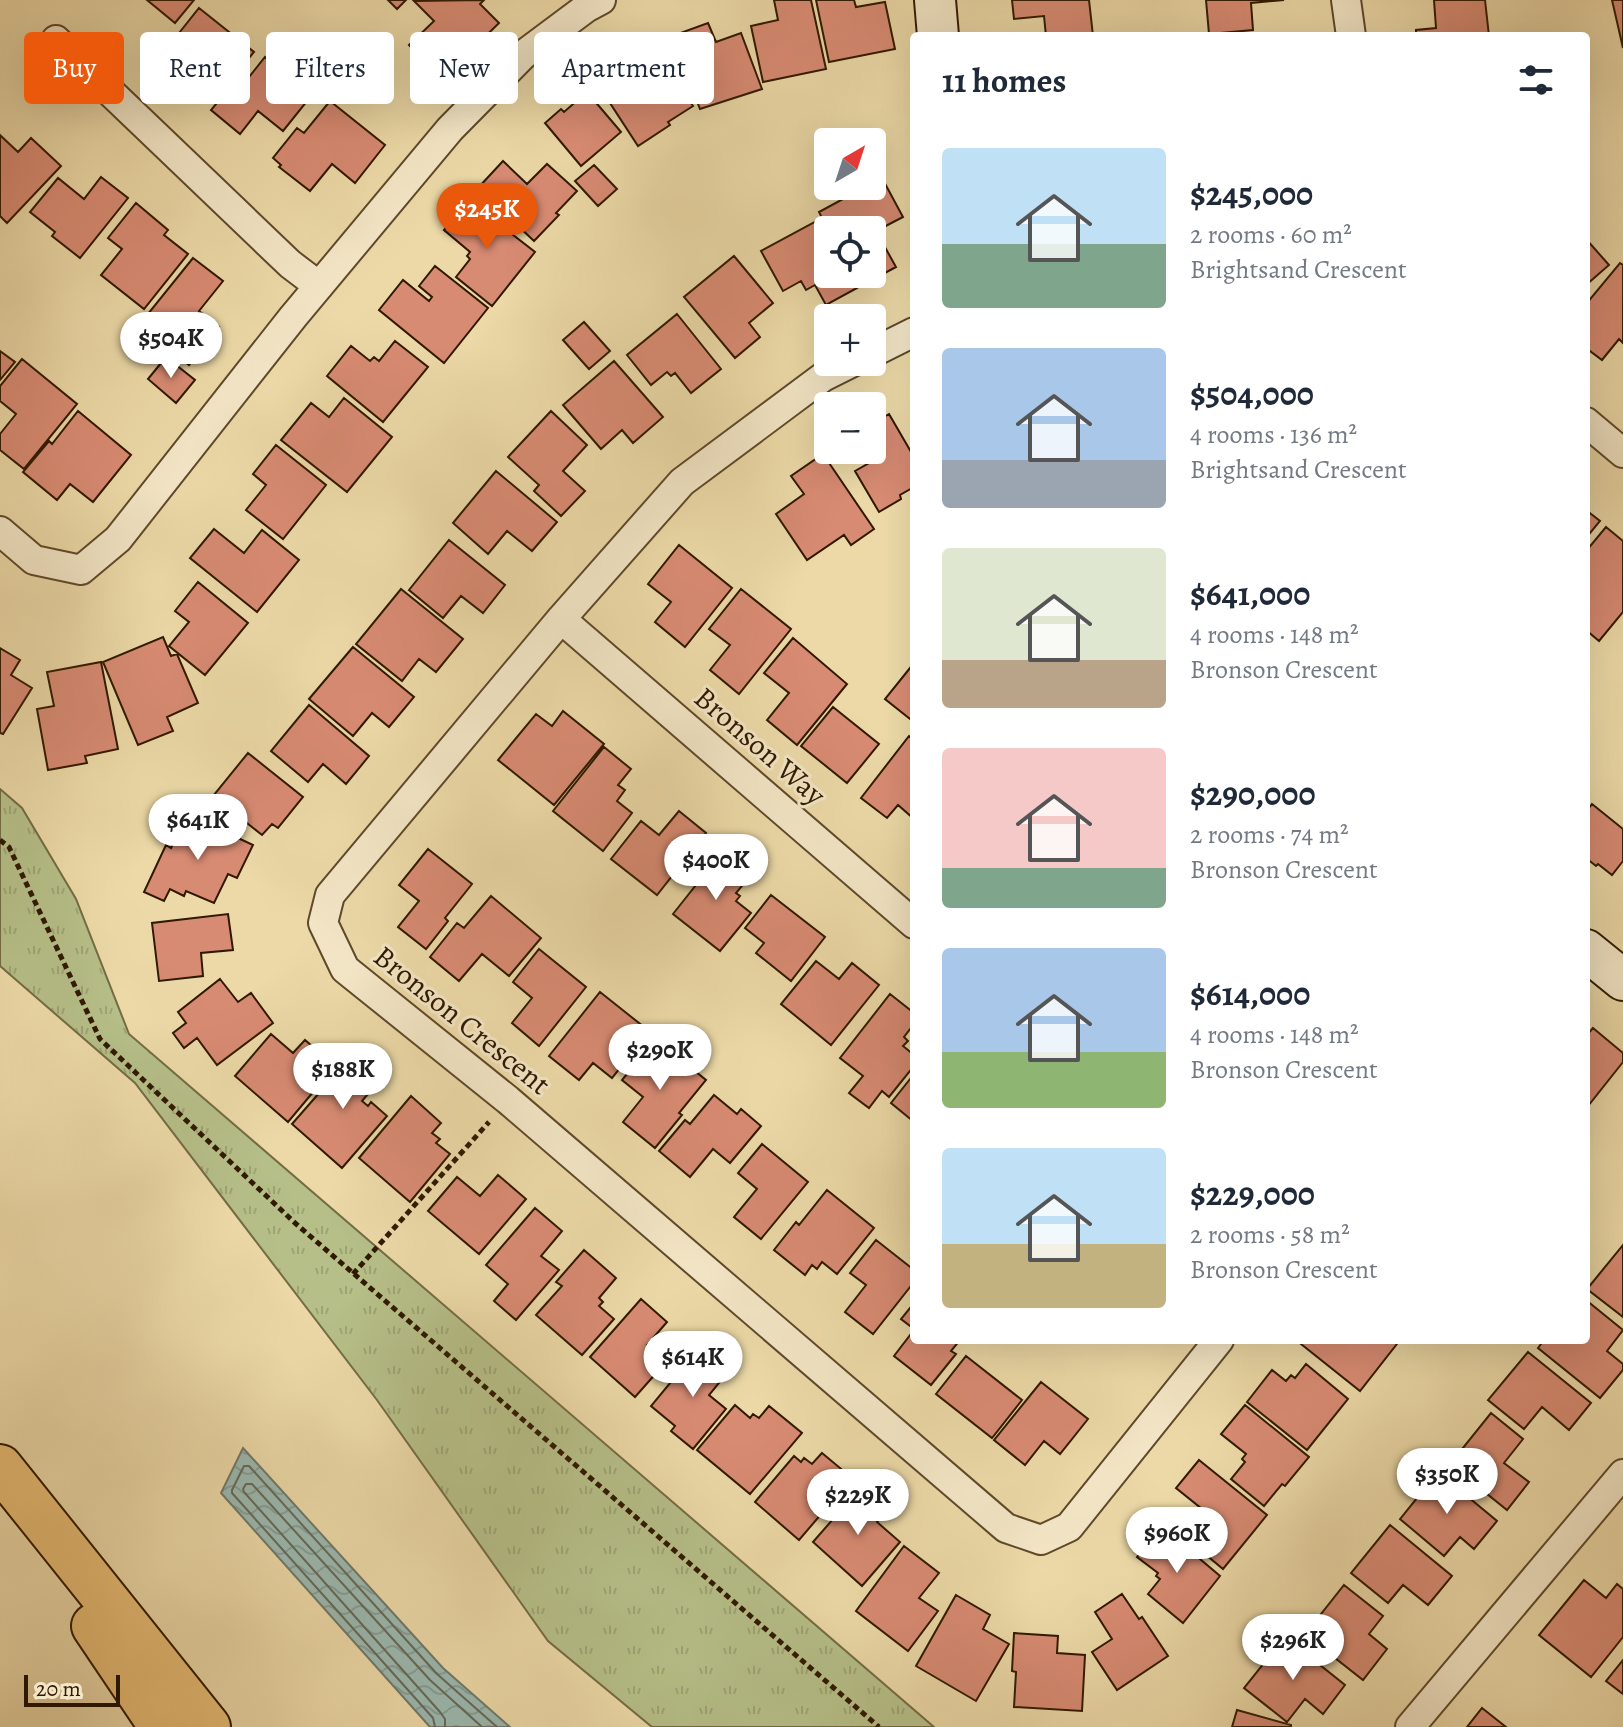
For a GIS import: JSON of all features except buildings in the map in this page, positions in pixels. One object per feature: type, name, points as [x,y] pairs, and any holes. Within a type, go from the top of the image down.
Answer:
[{"type":"highway","points":[[0,1467],[208,1727]]},
{"type":"highway","points":[[0,1486],[162,1727]]},
{"type":"street","points":[[935,0],[938,32]]},
{"type":"street","points":[[1346,0],[1350,32]]},
{"type":"street","points":[[0,531],[34,560],[81,570],[118,539],[293,317],[450,129],[523,55],[589,3]]},
{"type":"street","points":[[123,104],[290,264],[319,286]]},
{"type":"street","points":[[886,346],[910,334]]},
{"type":"street","name":"Bronson Crescent","points":[[825,376],[682,482],[561,619],[330,895],[323,923],[345,969],[520,1110],[1006,1528],[1041,1540],[1069,1527],[1216,1344]]},
{"type":"street","points":[[1590,425],[1623,453]]},
{"type":"street","name":"Bronson Way","points":[[561,619],[910,921]]},
{"type":"street","points":[[1590,953],[1623,980]]},
{"type":"street","points":[[1410,1727],[1618,1489]]},
{"type":"path","points":[[0,840],[9,847],[100,1039],[295,1223],[879,1727]]},
{"type":"path","points":[[353,1274],[489,1122]]},
{"type":"green space","points":[[0,789],[22,808],[76,899],[129,1034],[934,1727],[652,1727],[548,1641],[377,1400],[135,1083],[0,966]]},
{"type":"water","points":[[243,1448],[443,1668],[510,1727],[430,1727],[221,1493]]}]
